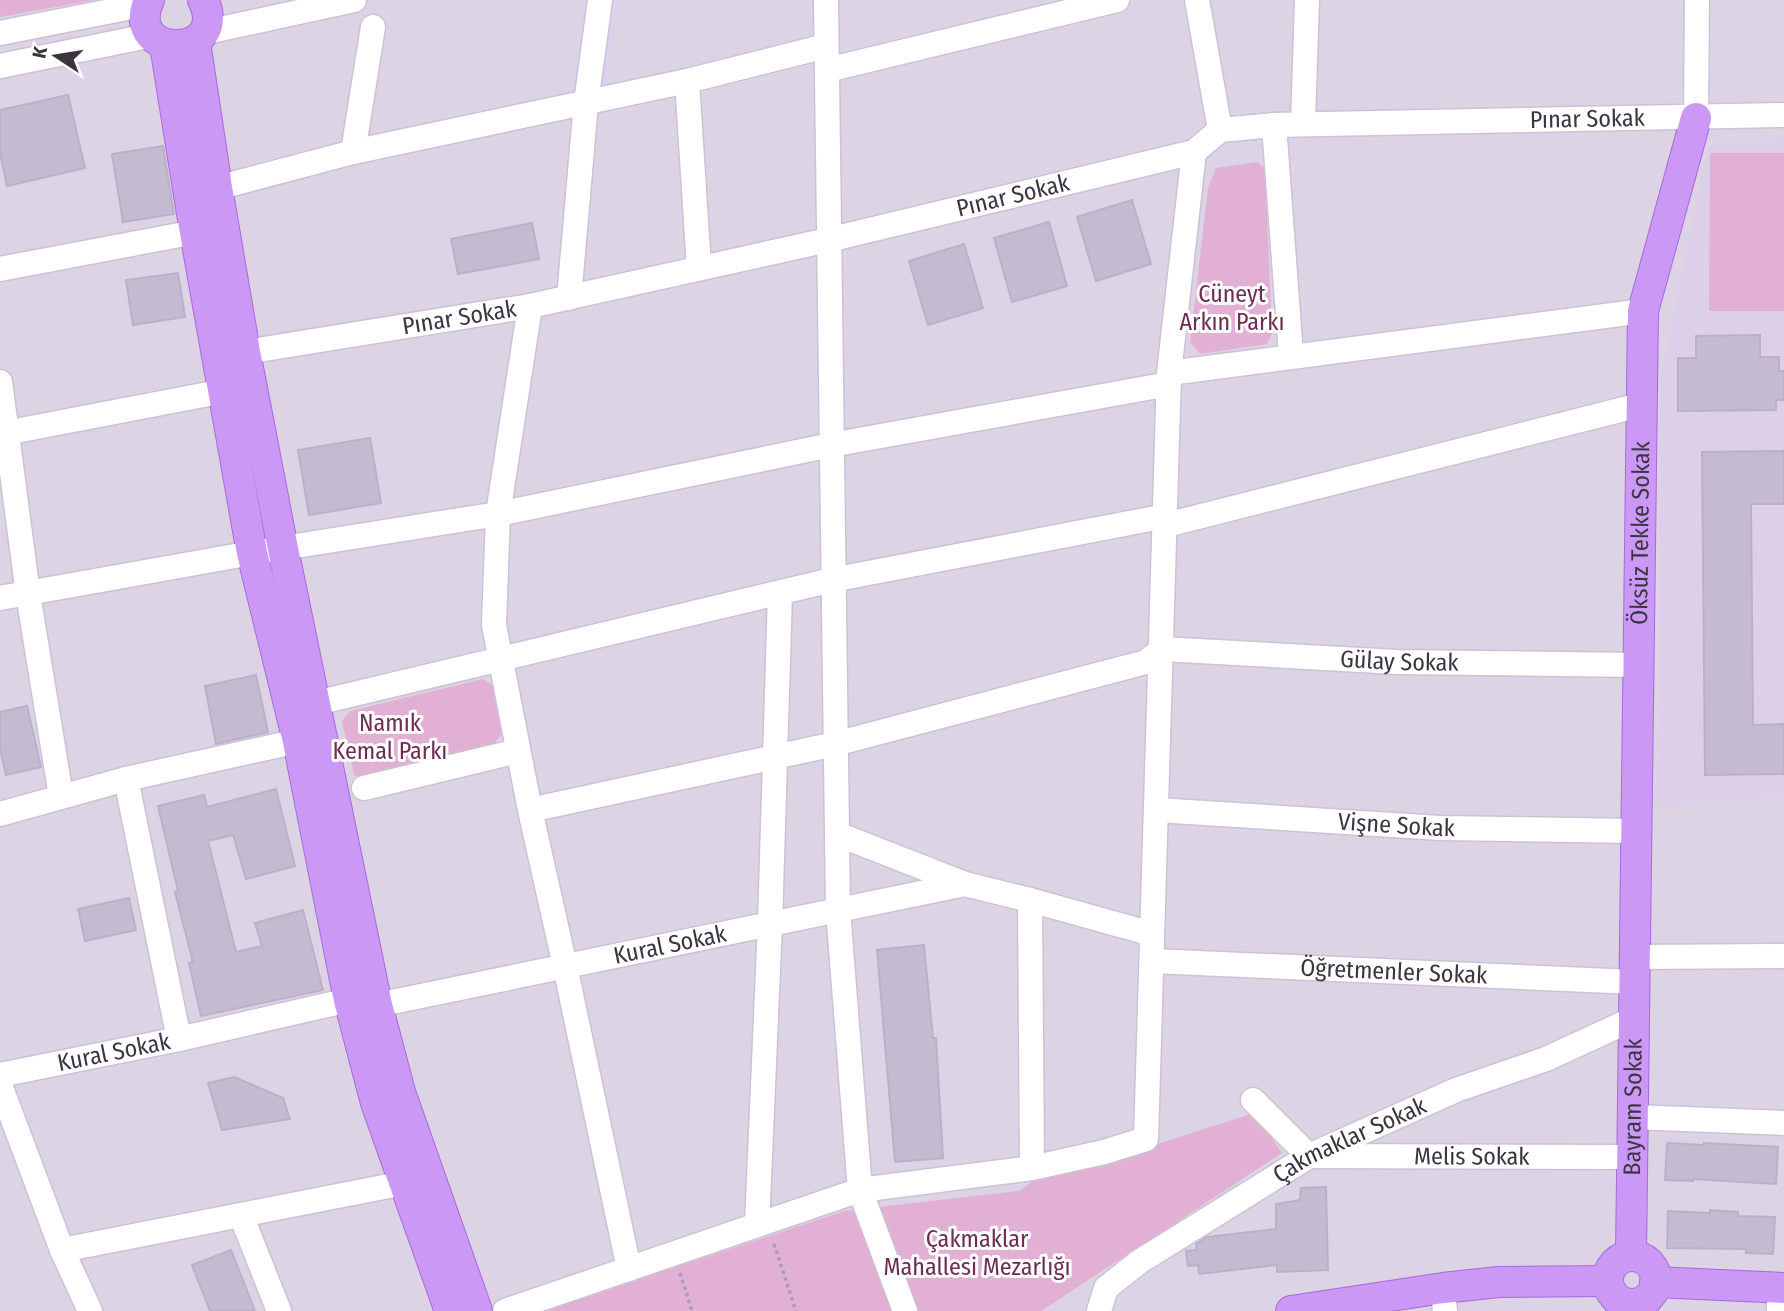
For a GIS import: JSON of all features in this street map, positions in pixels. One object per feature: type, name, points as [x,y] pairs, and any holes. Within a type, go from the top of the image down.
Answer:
[{"type":"main road","points":[[203,0],[207,14],[206,24],[199,37],[217,188],[245,352],[316,703],[376,1103],[450,1311]]},
{"type":"main road","points":[[148,2],[145,22],[159,40],[253,554],[363,1003],[400,1092],[477,1311]]},
{"type":"main road","points":[[159,40],[175,47],[199,37]]},
{"type":"main road","name":"Öksüz Tekke Sokak","points":[[1635,970],[1643,312],[1696,118]]},
{"type":"main road","name":"Bayram Sokak","points":[[1631,1256],[1635,970]]},
{"type":"main road","points":[[1631,1256],[1648,1262],[1653,1269],[1655,1282],[1647,1299],[1631,1307],[1616,1298],[1608,1281],[1615,1264],[1631,1256]]},
{"type":"main road","points":[[1291,1311],[1444,1299],[1498,1282],[1608,1281]]},
{"type":"main road","points":[[1655,1282],[1781,1296]]},
{"type":"street","points":[[199,37],[355,0]]},
{"type":"street","points":[[569,298],[586,103],[600,0]]},
{"type":"street","points":[[826,0],[838,910],[860,1190],[905,1311]]},
{"type":"street","points":[[217,188],[353,152],[687,81],[827,58],[1117,0]]},
{"type":"street","points":[[1197,0],[1220,130]]},
{"type":"street","points":[[1303,123],[1307,0]]},
{"type":"street","points":[[1696,118],[1697,0]]},
{"type":"street","points":[[0,33],[148,2]]},
{"type":"street","points":[[353,152],[373,27]]},
{"type":"street","points":[[0,66],[159,40]]},
{"type":"street","points":[[687,81],[699,268]]},
{"type":"street","name":"Pınar Sokak","points":[[245,352],[530,306],[828,240],[1194,152],[1220,130],[1303,123],[1784,115]]},
{"type":"street","points":[[1274,125],[1292,355]]},
{"type":"street","points":[[505,1311],[860,1190],[1032,1168],[1104,1152],[1146,1139],[1169,378],[1194,152]]},
{"type":"street","points":[[0,269],[195,232]]},
{"type":"street","points":[[530,306],[498,514],[494,625],[530,810],[629,1269]]},
{"type":"street","points":[[0,598],[498,514],[831,445],[1292,355],[1643,312]]},
{"type":"street","points":[[0,382],[3,434],[61,796]]},
{"type":"street","points":[[3,434],[224,391]]},
{"type":"street","points":[[316,703],[832,580],[1166,521],[1640,405]]},
{"type":"street","points":[[757,1225],[780,593]]},
{"type":"street","points":[[530,810],[835,744],[1146,662],[1162,649]]},
{"type":"street","name":"Gülay Sokak","points":[[1162,649],[1397,662],[1638,665]]},
{"type":"street","points":[[0,814],[126,779],[298,741]]},
{"type":"street","points":[[364,788],[518,751]]},
{"type":"street","points":[[126,779],[179,1040]]},
{"type":"street","name":"Vişne Sokak","points":[[1157,810],[1440,828],[1637,831]]},
{"type":"street","points":[[837,834],[965,884],[1153,934]]},
{"type":"street","name":"Kural Sokak","points":[[0,1076],[363,1003],[565,966],[965,884]]},
{"type":"street","points":[[1030,900],[1032,1168]]},
{"type":"street","name":"Öğretmenler Sokak","points":[[1152,961],[1635,970],[1784,956]]},
{"type":"street","name":"Çakmaklar Sokak","points":[[1099,1311],[1106,1288],[1139,1262],[1309,1156],[1456,1090],[1546,1059],[1634,1018]]},
{"type":"street","points":[[0,1085],[62,1250],[90,1311]]},
{"type":"street","points":[[1253,1101],[1309,1156]]},
{"type":"street","points":[[1633,1117],[1784,1123]]},
{"type":"street","name":"Melis Sokak","points":[[1309,1156],[1633,1157]]},
{"type":"street","points":[[62,1250],[404,1183]]},
{"type":"street","points":[[241,1215],[279,1311]]},
{"type":"path","points":[[774,1244],[796,1311]]},
{"type":"path","points":[[680,1272],[692,1311]]},
{"type":"shaded area","points":[[0,0],[1784,0],[1784,1311],[0,1311]]},
{"type":"shaded area","points":[[584,0],[616,0],[605,89],[574,94]]},
{"type":"shaded area","points":[[1784,138],[1784,795],[1658,808],[1660,383],[1708,147],[1724,140]]},
{"type":"green space","points":[[0,0],[95,0],[0,17]]},
{"type":"green space","points":[[1710,153],[1784,153],[1784,311],[1709,311]]},
{"type":"green space","name":"Cüneyt Arkın Parkı","points":[[1258,162],[1265,169],[1272,334],[1267,344],[1200,354],[1190,342],[1208,188],[1216,168]]},
{"type":"green space","name":"Namık Kemal Parkı","points":[[483,679],[493,686],[502,734],[494,744],[363,779],[354,775],[342,721],[350,711]]},
{"type":"green space","name":"Çakmaklar Mahallesi Mezarlığı","points":[[1254,1113],[1282,1153],[1041,1311],[544,1311],[844,1211],[1019,1191],[1038,1178],[1136,1151]]},
{"type":"building","points":[[68,95],[85,168],[7,186],[0,153],[0,110]]},
{"type":"building","points":[[163,146],[174,214],[123,222],[112,154]]},
{"type":"building","points":[[1132,200],[1151,264],[1096,281],[1077,217]]},
{"type":"building","points":[[1049,222],[1067,286],[1012,302],[994,238]]},
{"type":"building","points":[[532,223],[539,259],[458,274],[451,239]]},
{"type":"building","points":[[964,244],[983,308],[928,325],[909,261]]},
{"type":"building","points":[[178,273],[185,317],[133,325],[126,280]]},
{"type":"building","points":[[1760,335],[1760,357],[1779,357],[1779,371],[1784,371],[1784,400],[1776,400],[1776,410],[1678,411],[1678,358],[1696,358],[1696,336]]},
{"type":"building","points":[[370,438],[381,503],[309,515],[298,450]]},
{"type":"building","points":[[1784,451],[1784,504],[1751,504],[1753,725],[1784,724],[1784,774],[1705,775],[1702,452]]},
{"type":"building","points":[[256,675],[268,732],[216,744],[205,686]]},
{"type":"building","points":[[27,706],[41,767],[6,775],[0,749],[0,712]]},
{"type":"building","points":[[276,789],[295,866],[246,879],[233,835],[208,841],[236,952],[262,946],[255,923],[303,910],[323,990],[201,1016],[189,963],[193,962],[175,892],[178,891],[158,806],[204,795],[207,807]]},
{"type":"building","points":[[129,898],[136,930],[85,941],[78,909]]},
{"type":"building","points":[[924,945],[933,1038],[936,1038],[943,1158],[895,1162],[877,950]]},
{"type":"building","points":[[234,1077],[283,1098],[290,1119],[222,1130],[208,1083]]},
{"type":"building","points":[[1667,1143],[1778,1147],[1776,1184],[1665,1180]]},
{"type":"building","points":[[1326,1187],[1328,1270],[1277,1272],[1277,1265],[1199,1274],[1198,1265],[1188,1266],[1186,1251],[1197,1250],[1196,1244],[1207,1237],[1276,1229],[1276,1204],[1300,1200],[1301,1188]]},
{"type":"building","points":[[1710,1210],[1738,1212],[1738,1216],[1775,1217],[1773,1254],[1746,1253],[1746,1249],[1667,1248],[1668,1211],[1710,1213]]},
{"type":"building","points":[[231,1250],[255,1311],[210,1311],[192,1265]]}]
